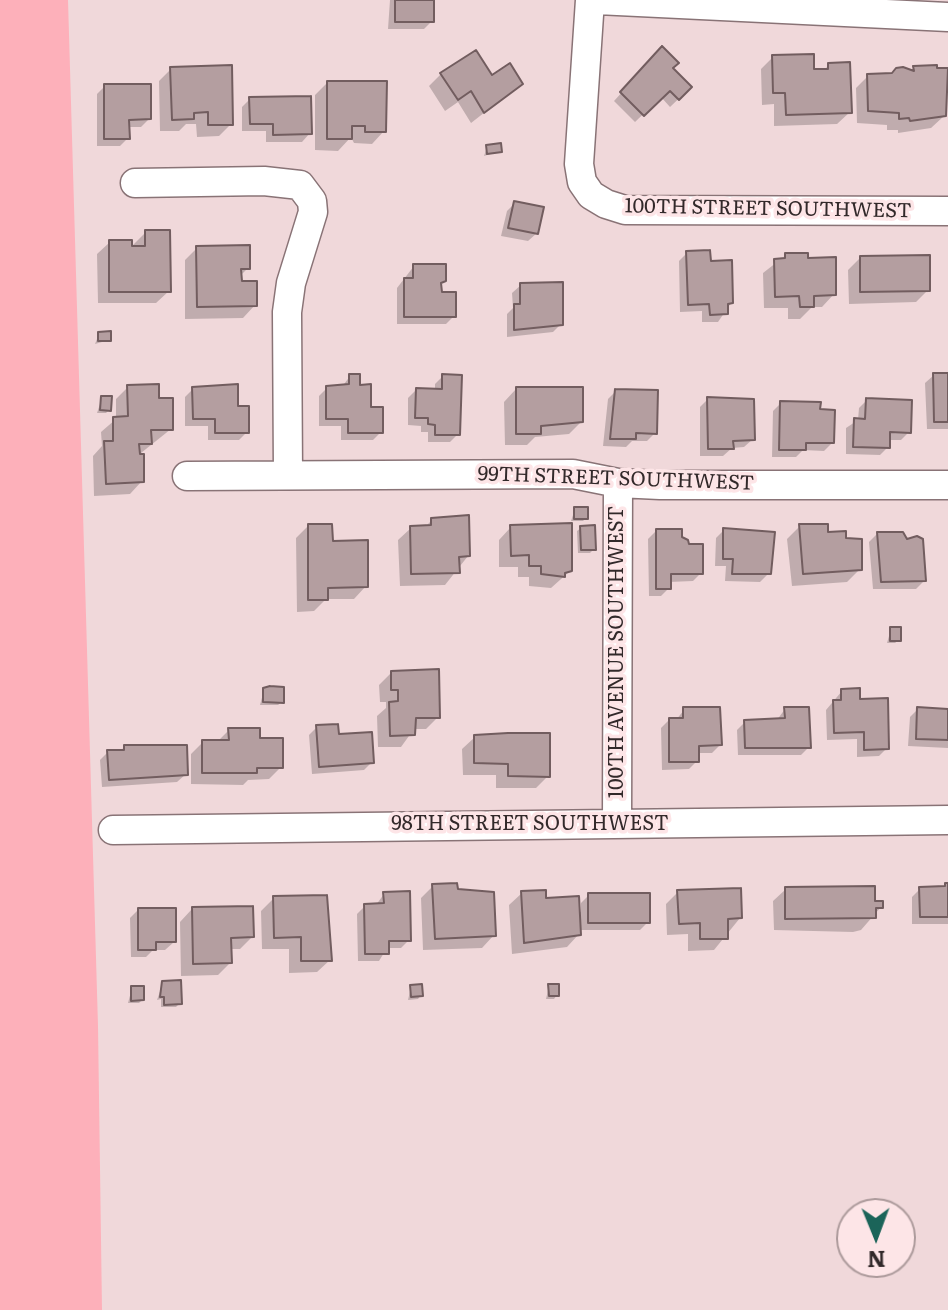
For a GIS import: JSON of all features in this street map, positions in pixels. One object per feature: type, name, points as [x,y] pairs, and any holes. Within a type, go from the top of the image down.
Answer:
[{"type":"street","name":"100TH STREET SOUTHWEST","points":[[590,0],[579,164],[582,182],[591,195],[625,210],[948,211]]},
{"type":"street","points":[[597,0],[948,17]]},
{"type":"street","points":[[135,183],[264,181],[300,185],[308,193],[313,212],[291,283],[287,312],[288,475]]},
{"type":"street","name":"99TH STREET SOUTHWEST","points":[[187,476],[573,474],[618,483],[948,485]]},
{"type":"street","name":"100TH AVENUE SOUTHWEST","points":[[617,821],[618,483]]},
{"type":"street","name":"98TH STREET SOUTHWEST","points":[[113,830],[617,821],[948,820]]},
{"type":"shaded area","points":[[0,0],[68,0],[98,1026],[102,1310],[0,1310]]},
{"type":"building","points":[[395,0],[434,0],[434,22],[395,22]]},
{"type":"building","points":[[662,46],[679,63],[673,68],[692,87],[679,100],[670,91],[644,116],[620,92]]},
{"type":"building","points":[[476,50],[492,75],[510,63],[523,84],[484,113],[471,91],[458,100],[440,73]]},
{"type":"building","points":[[814,54],[814,69],[828,69],[828,63],[850,62],[852,113],[786,115],[785,93],[773,93],[772,55]]},
{"type":"building","points":[[232,65],[233,125],[208,125],[208,112],[194,113],[194,119],[172,120],[170,67]]},
{"type":"building","points":[[937,65],[937,68],[948,68],[946,116],[910,121],[909,118],[899,119],[899,113],[868,111],[867,74],[892,73],[896,68],[903,67],[914,71],[913,66]]},
{"type":"building","points":[[327,81],[387,81],[386,132],[365,132],[365,126],[352,126],[352,139],[327,139]]},
{"type":"building","points":[[104,84],[151,84],[151,119],[129,120],[130,139],[104,139]]},
{"type":"building","points":[[311,96],[312,134],[273,135],[273,124],[250,124],[249,97]]},
{"type":"building","points":[[501,143],[502,152],[487,154],[486,145]]},
{"type":"building","points":[[514,201],[544,207],[538,234],[508,228]]},
{"type":"building","points":[[145,230],[170,230],[171,292],[109,292],[109,240],[132,240],[132,246],[145,246]]},
{"type":"building","points":[[250,245],[250,269],[241,269],[242,281],[257,281],[257,306],[197,307],[196,246]]},
{"type":"building","points":[[710,250],[711,261],[732,260],[733,303],[728,304],[728,314],[710,315],[709,304],[688,305],[686,251]]},
{"type":"building","points":[[785,253],[808,253],[808,258],[836,257],[836,295],[814,296],[814,307],[800,307],[799,296],[775,297],[774,259],[785,258]]},
{"type":"building","points":[[930,255],[930,291],[860,292],[860,256]]},
{"type":"building","points":[[413,264],[446,264],[446,281],[441,283],[442,292],[456,292],[456,317],[404,317],[404,278],[413,278]]},
{"type":"building","points":[[563,282],[563,325],[514,330],[514,304],[520,304],[520,283]]},
{"type":"building","points":[[111,331],[111,341],[98,341],[98,332]]},
{"type":"building","points":[[933,373],[948,373],[948,422],[934,422]]},
{"type":"building","points":[[349,374],[360,374],[360,385],[371,384],[371,407],[383,407],[383,433],[348,433],[348,419],[326,419],[326,386],[349,384]]},
{"type":"building","points":[[442,374],[462,375],[460,435],[435,435],[435,425],[428,424],[428,418],[415,418],[416,388],[442,389]]},
{"type":"building","points":[[159,384],[159,398],[173,398],[173,430],[151,430],[152,444],[139,444],[140,454],[144,454],[144,482],[106,484],[104,441],[113,441],[113,417],[128,416],[127,385]]},
{"type":"building","points":[[238,384],[238,406],[249,406],[249,433],[215,433],[215,419],[193,419],[192,387]]},
{"type":"building","points":[[516,387],[583,387],[583,422],[541,426],[541,434],[516,434]]},
{"type":"building","points":[[615,389],[658,390],[657,434],[636,433],[636,439],[610,439]]},
{"type":"building","points":[[101,396],[112,396],[111,411],[100,410]]},
{"type":"building","points":[[707,397],[754,399],[755,440],[733,441],[734,449],[708,449]]},
{"type":"building","points":[[866,398],[912,400],[911,433],[890,432],[890,448],[853,447],[854,418],[865,419]]},
{"type":"building","points":[[780,401],[821,402],[820,409],[835,410],[834,443],[806,443],[806,450],[779,450]]},
{"type":"building","points":[[574,507],[588,507],[588,519],[574,519]]},
{"type":"building","points":[[469,515],[470,556],[459,557],[460,573],[411,574],[410,526],[431,525],[431,518]]},
{"type":"building","points":[[572,523],[572,571],[565,573],[565,577],[541,574],[541,566],[529,566],[529,555],[511,556],[510,525]]},
{"type":"building","points":[[308,524],[332,524],[333,541],[368,540],[368,587],[328,588],[328,600],[308,600]]},
{"type":"building","points":[[799,524],[828,524],[828,532],[846,531],[846,538],[862,539],[862,570],[803,574]]},
{"type":"building","points":[[595,525],[596,550],[581,550],[580,526]]},
{"type":"building","points":[[723,528],[775,532],[771,574],[732,574],[733,559],[723,559]]},
{"type":"building","points":[[656,529],[682,529],[682,537],[689,544],[703,544],[703,574],[671,574],[671,589],[656,589]]},
{"type":"building","points":[[877,532],[903,532],[907,539],[917,536],[923,539],[926,581],[881,582]]},
{"type":"building","points":[[890,627],[901,627],[901,641],[890,641]]},
{"type":"building","points":[[439,669],[440,718],[416,718],[415,735],[390,736],[389,702],[398,701],[398,690],[391,690],[391,671]]},
{"type":"building","points":[[284,687],[284,703],[263,702],[263,688]]},
{"type":"building","points":[[860,688],[860,699],[888,698],[889,749],[864,750],[864,732],[834,733],[833,700],[841,700],[841,689]]},
{"type":"building","points":[[683,707],[720,707],[722,745],[699,746],[699,762],[669,762],[669,718],[683,718]]},
{"type":"building","points":[[784,707],[809,707],[811,748],[745,748],[744,720],[785,718]]},
{"type":"building","points":[[917,707],[948,709],[948,740],[916,739]]},
{"type":"building","points":[[338,724],[339,734],[372,732],[374,763],[319,767],[316,725]]},
{"type":"building","points":[[228,728],[260,728],[260,738],[283,738],[283,768],[257,768],[257,773],[202,773],[202,740],[229,740]]},
{"type":"building","points":[[550,733],[550,777],[508,776],[508,764],[474,763],[474,735]]},
{"type":"building","points":[[124,745],[187,745],[188,775],[109,780],[107,750],[124,750]]},
{"type":"building","points":[[457,883],[458,889],[494,892],[496,936],[435,939],[432,884]]},
{"type":"building","points":[[948,883],[948,917],[920,917],[919,887],[945,886]]},
{"type":"building","points":[[875,886],[875,901],[883,901],[883,908],[876,908],[876,918],[785,919],[785,887]]},
{"type":"building","points":[[741,888],[742,918],[728,919],[728,939],[700,939],[700,923],[679,924],[677,890]]},
{"type":"building","points":[[546,890],[546,898],[579,896],[581,935],[524,943],[521,891]]},
{"type":"building","points":[[410,891],[411,941],[389,941],[389,954],[365,954],[364,904],[384,903],[383,892]]},
{"type":"building","points":[[588,893],[650,893],[650,923],[588,923]]},
{"type":"building","points":[[327,895],[332,961],[301,961],[301,937],[274,938],[273,896]]},
{"type":"building","points":[[253,906],[254,937],[231,938],[232,963],[193,964],[192,907]]},
{"type":"building","points":[[138,908],[176,908],[176,942],[156,942],[156,950],[138,950]]},
{"type":"building","points":[[181,980],[182,1004],[164,1005],[164,997],[160,997],[162,981]]},
{"type":"building","points":[[422,984],[423,996],[411,997],[410,985]]},
{"type":"building","points":[[548,984],[559,984],[559,996],[549,996]]},
{"type":"building","points":[[131,986],[144,986],[144,1000],[131,1001]]}]
